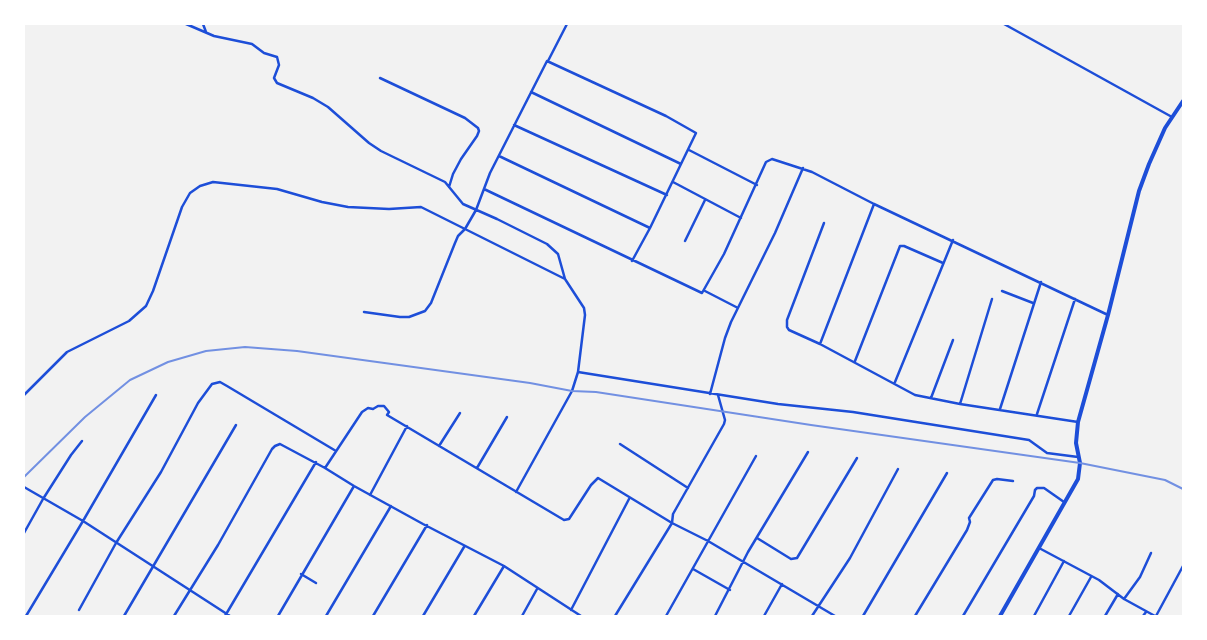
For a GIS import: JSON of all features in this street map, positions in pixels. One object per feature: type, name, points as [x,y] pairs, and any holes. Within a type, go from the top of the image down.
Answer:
[{"type":"main road","points":[[1000,616],[1078,479],[1080,463],[1076,444],[1078,422],[1108,315],[1139,191],[1157,146],[1172,117],[1183,101]]},
{"type":"street","points":[[186,24],[214,36],[252,44],[264,53],[277,57],[279,66],[274,78],[277,83],[313,98],[328,107],[369,143],[381,151],[445,182],[456,198],[463,204],[553,248],[558,254],[565,278],[584,308],[586,315],[578,372],[572,391],[516,492]]},
{"type":"street","points":[[203,24],[206,32]]},
{"type":"street","points":[[364,312],[409,317],[424,311],[430,303],[458,236],[465,230],[476,210],[514,125],[567,24]]},
{"type":"street","points":[[1004,24],[1172,117]]},
{"type":"street","points":[[548,61],[696,132],[667,195],[632,261]]},
{"type":"street","points":[[380,78],[465,118],[478,128],[477,136],[460,159],[449,187]]},
{"type":"street","points":[[531,92],[681,164]]},
{"type":"street","points":[[514,125],[667,195]]},
{"type":"street","points":[[689,150],[757,185]]},
{"type":"street","points":[[499,156],[650,228]]},
{"type":"street","points":[[705,291],[757,185],[766,162],[770,159],[804,168],[874,204],[1108,315]]},
{"type":"street","points":[[710,394],[725,338],[804,168]]},
{"type":"street","points":[[24,395],[67,352],[129,321],[146,306],[182,207],[190,193],[200,186],[213,182],[277,189],[322,202],[348,207],[389,209],[421,207],[565,278]]},
{"type":"street","points":[[673,182],[741,218]]},
{"type":"street","points":[[484,189],[632,261],[701,293],[705,291],[738,308]]},
{"type":"street","points":[[685,241],[705,200]]},
{"type":"street","points":[[820,344],[874,204]]},
{"type":"street","points":[[824,223],[787,324],[789,330],[895,382],[907,391],[960,404],[1037,414],[1078,422]]},
{"type":"street","points":[[895,382],[953,240]]},
{"type":"street","points":[[855,362],[900,246],[943,263]]},
{"type":"street","points":[[1000,409],[1041,282]]},
{"type":"street","points":[[1002,291],[1034,303]]},
{"type":"street","points":[[960,404],[992,299]]},
{"type":"street","points":[[1037,414],[1075,299]]},
{"type":"street","points":[[931,398],[953,340]]},
{"type":"street","points":[[578,372],[710,394],[853,412],[1029,440],[1044,452],[1078,457]]},
{"type":"street","points":[[79,610],[116,543],[161,472],[198,403],[212,384],[217,382],[227,386],[336,451]]},
{"type":"street","points":[[26,616],[156,395]]},
{"type":"street","points":[[615,616],[672,523],[673,514],[724,424],[725,420],[718,395]]},
{"type":"street","points":[[325,468],[365,409],[384,406],[389,412],[387,415],[566,520],[569,519],[591,485],[598,478],[630,499],[708,541],[835,616]]},
{"type":"street","points":[[439,446],[460,413]]},
{"type":"street","points":[[478,468],[507,417]]},
{"type":"street","points":[[124,616],[236,425]]},
{"type":"street","points":[[370,495],[407,426]]},
{"type":"street","points":[[24,534],[43,499],[71,455],[82,442]]},
{"type":"street","points":[[174,616],[218,545],[275,446],[280,444],[316,462],[354,486],[464,547],[504,566],[571,610],[575,615],[581,616]]},
{"type":"street","points":[[620,444],[688,488]]},
{"type":"street","points":[[715,616],[757,538],[808,452]]},
{"type":"street","points":[[666,616],[756,456]]},
{"type":"street","points":[[757,538],[791,559],[797,558],[857,458]]},
{"type":"street","points":[[226,615],[316,462]]},
{"type":"street","points":[[812,616],[850,558],[898,469]]},
{"type":"street","points":[[863,616],[947,474]]},
{"type":"street","points":[[915,616],[967,530],[970,522],[969,518],[993,480],[1013,481]]},
{"type":"street","points":[[278,616],[354,486]]},
{"type":"street","points":[[24,487],[83,521],[230,616]]},
{"type":"street","points":[[963,616],[1037,488],[1044,488],[1065,503]]},
{"type":"street","points":[[571,610],[630,499]]},
{"type":"street","points":[[326,616],[391,506]]},
{"type":"street","points":[[373,616],[427,525]]},
{"type":"street","points":[[423,616],[464,547]]},
{"type":"street","points":[[1039,548],[1155,616],[1183,566]]},
{"type":"street","points":[[1124,599],[1140,577],[1152,553]]},
{"type":"street","points":[[1034,616],[1064,561]]},
{"type":"street","points":[[474,616],[504,566]]},
{"type":"street","points":[[693,569],[730,590]]},
{"type":"street","points":[[301,574],[316,583]]},
{"type":"street","points":[[1069,616],[1091,577]]},
{"type":"street","points":[[764,616],[782,584]]},
{"type":"street","points":[[522,616],[537,589]]},
{"type":"street","points":[[1105,616],[1118,594]]},
{"type":"street","points":[[1144,616],[1146,612]]},
{"type":"railway","points":[[24,477],[85,417],[130,380],[168,362],[206,351],[245,347],[297,351],[530,383],[572,391],[596,392],[1080,463],[1165,480],[1183,489]]}]
